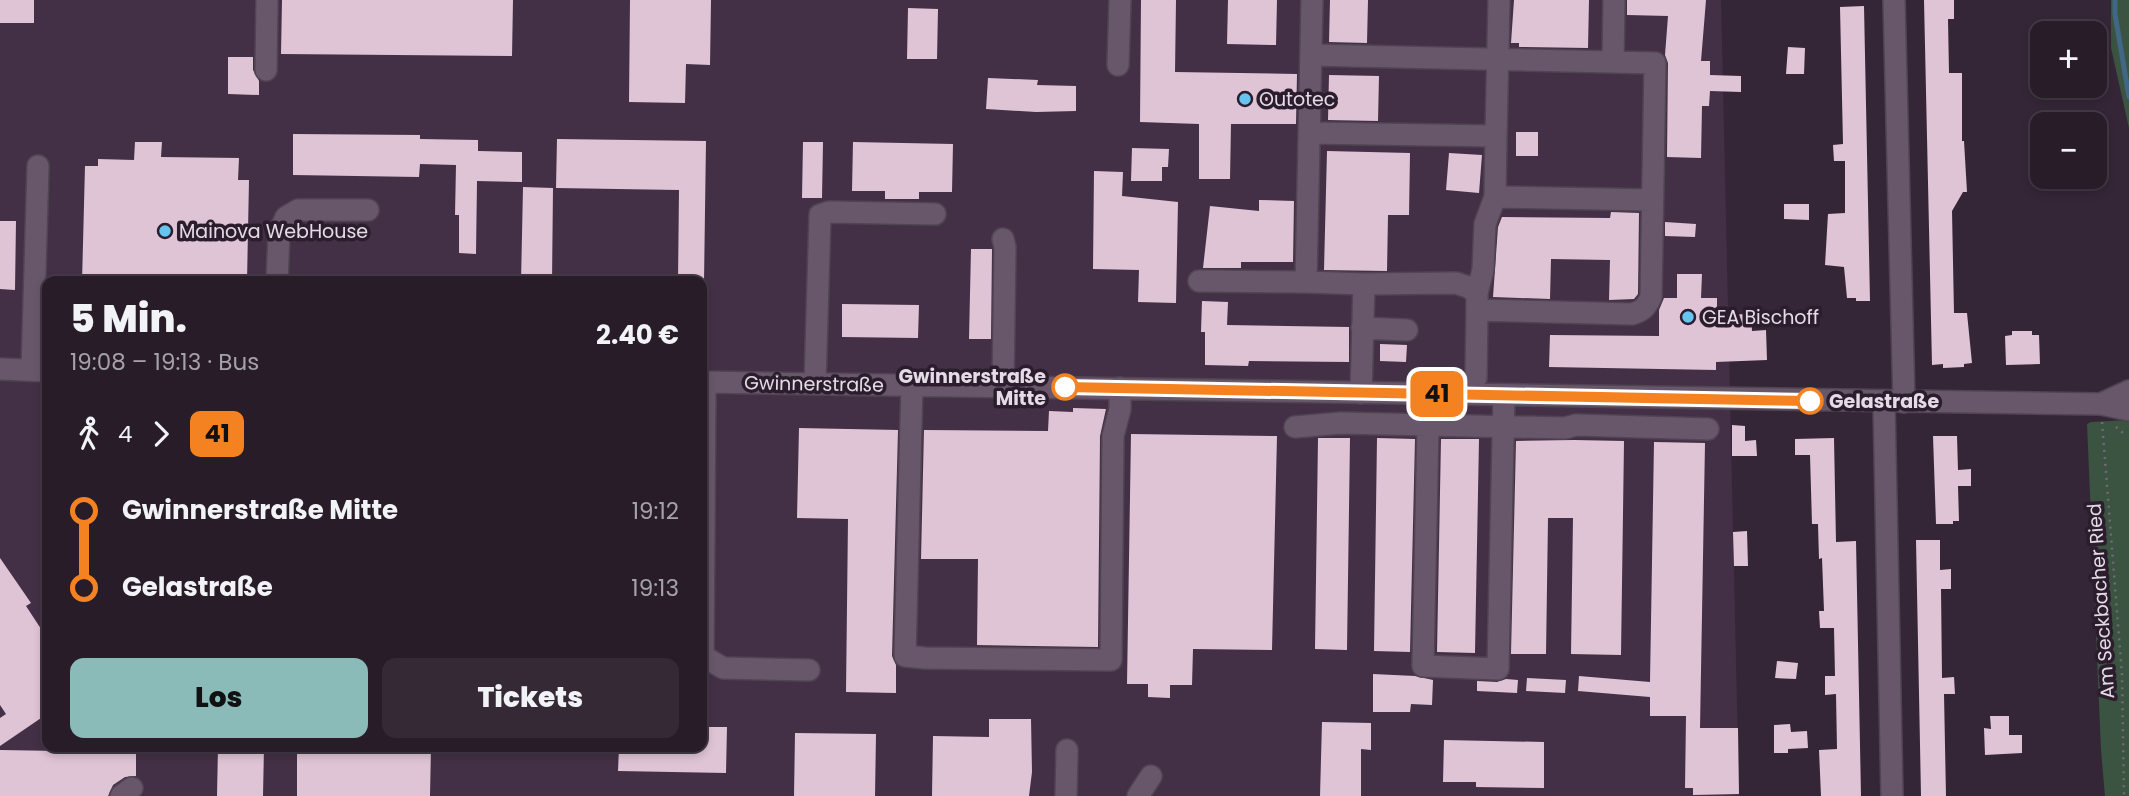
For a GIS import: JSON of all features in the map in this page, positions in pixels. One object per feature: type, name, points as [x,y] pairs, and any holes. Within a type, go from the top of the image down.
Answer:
[{"type":"street","points":[[266,70],[267,0]]},
{"type":"street","points":[[1118,65],[1120,0]]},
{"type":"street","points":[[1306,282],[1312,0]]},
{"type":"street","points":[[1476,378],[1477,302],[1483,270],[1485,224],[1495,197],[1499,0]]},
{"type":"street","points":[[1613,62],[1614,0]]},
{"type":"street","points":[[1892,796],[1894,0]]},
{"type":"street","points":[[1311,55],[1655,63],[1651,297],[1646,306],[1641,311],[1632,313],[1477,302]]},
{"type":"street","points":[[1309,133],[1496,136]]},
{"type":"street","points":[[0,369],[40,370],[38,166]]},
{"type":"street","points":[[1495,197],[1652,200]]},
{"type":"street","points":[[277,276],[279,233],[286,216],[298,210],[368,210]]},
{"type":"street","points":[[815,384],[820,215],[829,212],[935,214]]},
{"type":"street","points":[[1003,239],[1003,386]]},
{"type":"street","points":[[1199,281],[1456,283],[1468,287],[1477,302]]},
{"type":"street","points":[[1361,393],[1364,284]]},
{"type":"street","points":[[1362,328],[1407,330]]},
{"type":"street","name":"Gwinnerstraße","points":[[707,382],[2101,404],[2129,410]]},
{"type":"street","points":[[912,386],[905,656],[1111,660],[1113,436],[1120,409],[1120,388]]},
{"type":"street","name":"Gwinnerstraße","points":[[2101,404],[2129,391]]},
{"type":"street","points":[[1310,392],[1302,427],[1341,423],[1708,429]]},
{"type":"street","points":[[1428,425],[1423,666],[1498,669],[1503,395]]},
{"type":"street","points":[[707,658],[723,668],[809,670]]},
{"type":"street","points":[[1066,796],[1067,750]]},
{"type":"street","points":[[1138,796],[1151,776]]},
{"type":"path","name":"Am Seckbacher Ried","points":[[2101,404],[2122,675],[2124,796]]},
{"type":"shaded area","points":[[0,0],[1721,0],[1739,796],[0,796]]},
{"type":"green space","points":[[2111,0],[2129,0],[2129,128],[2111,48]]},
{"type":"green space","points":[[2129,420],[2129,796],[2105,796],[2087,424]]},
{"type":"building","points":[[0,0],[34,0],[34,23],[0,23]]},
{"type":"building","points":[[282,0],[513,0],[512,56],[281,54]]},
{"type":"building","points":[[630,0],[711,0],[710,65],[686,64],[685,103],[629,102]]},
{"type":"building","points":[[1141,0],[1176,0],[1175,72],[1297,74],[1296,124],[1231,124],[1230,179],[1199,179],[1199,124],[1140,122]]},
{"type":"building","points":[[1228,0],[1277,0],[1276,45],[1227,44]]},
{"type":"building","points":[[1330,0],[1368,0],[1367,43],[1329,42]]},
{"type":"building","points":[[1514,0],[1589,0],[1588,48],[1519,47],[1519,43],[1511,43]]},
{"type":"building","points":[[1627,0],[1706,0],[1701,61],[1710,61],[1710,75],[1741,76],[1741,92],[1710,91],[1709,106],[1702,106],[1701,158],[1667,157],[1668,63],[1665,55],[1668,16],[1627,15]]},
{"type":"building","points":[[1924,0],[1954,0],[1954,19],[1948,19],[1949,73],[1962,73],[1962,141],[1967,192],[1963,192],[1952,211],[1954,313],[1967,313],[1972,363],[1964,364],[1964,367],[1943,368],[1943,364],[1932,365]]},
{"type":"building","points":[[1864,6],[1870,301],[1856,301],[1856,298],[1847,298],[1844,267],[1825,265],[1828,214],[1845,213],[1845,161],[1834,161],[1833,145],[1843,144],[1840,7]]},
{"type":"building","points":[[908,8],[938,9],[937,59],[907,59]]},
{"type":"building","points":[[1788,47],[1805,48],[1804,74],[1786,74]]},
{"type":"building","points":[[228,57],[253,57],[253,70],[259,81],[259,95],[228,94]]},
{"type":"building","points":[[1329,75],[1379,76],[1378,121],[1328,120]]},
{"type":"building","points":[[988,78],[1038,80],[1037,85],[1076,86],[1076,111],[986,109]]},
{"type":"building","points":[[1516,132],[1538,132],[1538,156],[1516,156]]},
{"type":"building","points":[[293,134],[420,135],[420,139],[478,140],[478,151],[522,152],[522,182],[477,181],[476,254],[459,253],[459,215],[455,215],[456,165],[420,164],[419,177],[293,175]]},
{"type":"building","points":[[557,139],[706,141],[704,276],[678,276],[679,190],[556,188]]},
{"type":"building","name":"Mainova WebHouse","points":[[135,142],[162,142],[161,157],[239,158],[238,180],[249,180],[247,276],[82,276],[85,166],[98,166],[98,159],[134,160]]},
{"type":"building","points":[[803,142],[823,142],[822,198],[802,198]]},
{"type":"building","points":[[853,142],[953,144],[952,192],[919,192],[919,199],[885,199],[885,191],[852,191]]},
{"type":"building","points":[[1132,148],[1169,149],[1168,167],[1162,167],[1162,181],[1131,181]]},
{"type":"building","points":[[1327,151],[1410,153],[1409,215],[1388,215],[1387,271],[1324,270]]},
{"type":"building","points":[[1449,153],[1482,155],[1479,193],[1446,190]]},
{"type":"building","points":[[1094,171],[1123,172],[1122,196],[1178,202],[1176,303],[1138,302],[1139,270],[1093,269]]},
{"type":"building","points":[[523,187],[553,188],[552,276],[521,276]]},
{"type":"building","points":[[1259,200],[1294,201],[1293,262],[1241,262],[1241,268],[1203,268],[1210,206],[1259,211]]},
{"type":"building","points":[[1784,204],[1809,204],[1809,220],[1784,219]]},
{"type":"building","points":[[1611,212],[1639,213],[1638,294],[1634,299],[1609,300],[1610,260],[1551,259],[1550,299],[1493,297],[1498,227],[1502,217],[1610,218]]},
{"type":"building","points":[[0,221],[16,221],[15,290],[0,289]]},
{"type":"building","points":[[1665,222],[1696,224],[1695,237],[1665,236]]},
{"type":"building","points":[[971,249],[992,249],[991,339],[969,339]]},
{"type":"building","name":"GEA Bischoff","points":[[1677,274],[1702,274],[1701,298],[1717,298],[1717,315],[1751,314],[1752,331],[1766,330],[1767,360],[1716,362],[1716,370],[1549,367],[1550,335],[1659,336],[1659,310],[1664,298],[1677,298]]},
{"type":"building","points":[[1202,301],[1228,302],[1227,325],[1349,327],[1349,362],[1249,361],[1248,366],[1205,365],[1205,332],[1201,332]]},
{"type":"building","points":[[842,304],[919,305],[918,338],[842,337]]},
{"type":"building","points":[[2012,331],[2032,331],[2032,335],[2039,335],[2040,364],[2006,365],[2005,336],[2012,335]]},
{"type":"building","points":[[1380,344],[1407,345],[1406,362],[1380,361]]},
{"type":"building","points":[[1073,408],[1106,409],[1100,436],[1098,647],[977,645],[978,559],[921,559],[924,430],[1048,431],[1049,411],[1073,412]]},
{"type":"building","points":[[1732,425],[1745,426],[1745,441],[1756,440],[1757,456],[1732,456]]},
{"type":"building","points":[[799,428],[898,430],[892,656],[896,665],[896,693],[846,692],[848,519],[797,518]]},
{"type":"building","points":[[1131,434],[1277,436],[1272,650],[1193,649],[1192,685],[1170,685],[1170,698],[1148,697],[1148,684],[1127,684]]},
{"type":"building","points":[[1933,436],[1957,436],[1958,470],[1971,469],[1971,486],[1958,486],[1959,521],[1953,521],[1953,524],[1936,524]]},
{"type":"building","points":[[1318,438],[1350,438],[1347,650],[1315,649]]},
{"type":"building","points":[[1377,438],[1415,439],[1410,652],[1374,651]]},
{"type":"building","points":[[1834,438],[1836,542],[1856,541],[1861,796],[1821,796],[1819,750],[1837,749],[1836,694],[1825,695],[1825,676],[1835,676],[1834,628],[1820,628],[1819,611],[1824,611],[1822,558],[1819,559],[1818,524],[1812,524],[1810,455],[1795,455],[1795,439]]},
{"type":"building","points":[[1441,439],[1479,439],[1475,653],[1437,652]]},
{"type":"building","points":[[1516,441],[1624,441],[1621,655],[1571,654],[1573,518],[1548,518],[1546,654],[1511,654]]},
{"type":"building","points":[[1654,442],[1705,443],[1700,728],[1738,728],[1739,794],[1693,795],[1693,788],[1685,788],[1686,716],[1650,716],[1650,697],[1578,691],[1579,676],[1650,682]]},
{"type":"building","points":[[1747,531],[1748,566],[1734,566],[1733,532]]},
{"type":"building","points":[[1916,540],[1940,540],[1940,570],[1951,569],[1951,589],[1941,589],[1942,678],[1954,677],[1955,694],[1944,694],[1946,796],[1921,796]]},
{"type":"building","points":[[0,558],[31,603],[26,606],[42,630],[42,717],[0,746],[0,718],[6,714],[0,705]]},
{"type":"building","points":[[1777,661],[1798,663],[1796,679],[1775,678]]},
{"type":"building","points":[[1373,674],[1415,676],[1433,680],[1432,705],[1411,704],[1410,712],[1373,712]]},
{"type":"building","points":[[1527,678],[1566,680],[1565,693],[1526,691]]},
{"type":"building","points":[[1506,679],[1518,680],[1517,693],[1477,691],[1477,681],[1497,682]]},
{"type":"building","points":[[1990,716],[2009,716],[2009,735],[2022,735],[2022,753],[1985,755],[1984,728],[1991,729]]},
{"type":"building","points":[[989,719],[1031,719],[1032,772],[1029,796],[932,796],[933,736],[989,737]]},
{"type":"building","points":[[1322,722],[1371,723],[1371,750],[1361,749],[1361,796],[1320,796]]},
{"type":"building","points":[[1790,724],[1791,732],[1807,731],[1808,748],[1774,753],[1774,725]]},
{"type":"building","points":[[707,727],[727,727],[726,773],[618,771],[619,752],[707,752]]},
{"type":"building","points":[[795,733],[876,734],[875,796],[794,796]]},
{"type":"building","points":[[1444,740],[1544,742],[1544,788],[1476,787],[1476,782],[1443,782]]},
{"type":"building","points":[[0,750],[136,752],[136,776],[125,777],[113,785],[108,796],[0,796]]},
{"type":"building","points":[[218,752],[264,752],[263,796],[217,796]]},
{"type":"building","points":[[297,752],[431,752],[430,796],[297,796]]},
{"type":"waterway","points":[[2115,0],[2129,97]]},
{"type":"bus line","name":"41","points":[[1065,387],[1810,401]]},
{"type":"place","name":"Outotec","points":[[1245,99]]},
{"type":"place","name":"Mainova WebHouse","points":[[165,231]]},
{"type":"place","name":"GEA Bischoff","points":[[1688,317]]},
{"type":"place","name":"Gwinnerstraße Mitte","points":[[1065,387]]},
{"type":"place","name":"Gelastraße","points":[[1810,401]]}]
